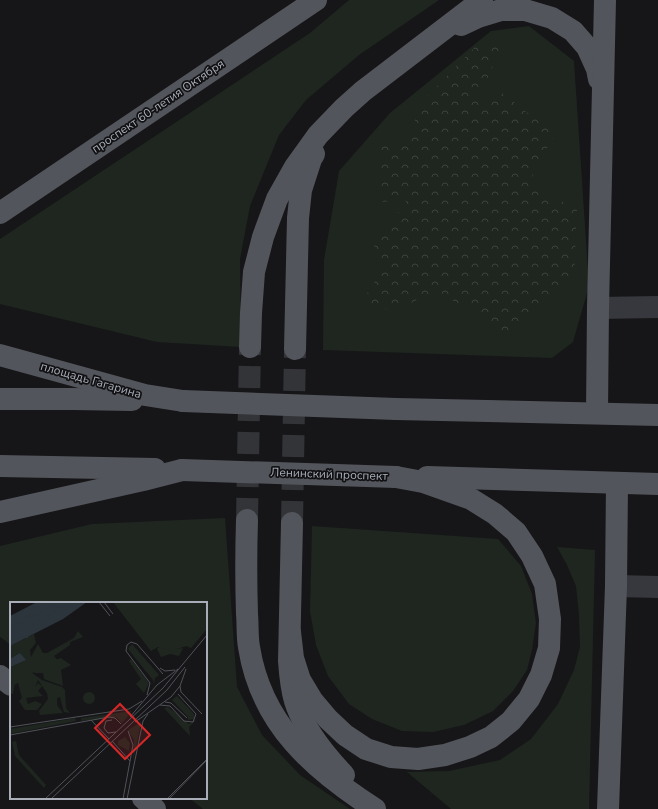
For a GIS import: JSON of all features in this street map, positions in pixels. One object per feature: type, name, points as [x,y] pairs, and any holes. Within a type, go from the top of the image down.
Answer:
[{"type":"main road","name":"проспект 60-летия Октября","points":[[0,212],[316,0]]},
{"type":"main road","points":[[250,347],[254,272],[263,237],[277,199],[295,167],[318,135],[363,91],[482,0]]},
{"type":"main road","points":[[597,413],[605,0]]},
{"type":"main road","points":[[421,46],[478,17],[501,10],[525,10],[552,18],[573,31],[587,48],[597,69],[603,94]]},
{"type":"main road","points":[[295,349],[298,218],[301,190],[311,159],[344,108]]},
{"type":"main road","name":"площадь Гагарина","points":[[0,355],[146,395],[184,402]]},
{"type":"main road","points":[[0,399],[73,399],[658,415]]},
{"type":"main road","name":"Ленинский проспект","points":[[0,466],[658,484]]},
{"type":"main road","points":[[0,512],[182,470]]},
{"type":"main road","points":[[290,632],[293,658],[300,680],[312,700],[328,719],[345,735],[366,749],[391,757],[418,759],[445,755],[470,747],[490,737],[511,721],[529,699],[541,675],[549,648],[550,619],[545,584],[532,556],[516,532],[495,514],[471,500],[423,482],[396,476]]},
{"type":"main road","points":[[608,809],[616,586],[616,483]]},
{"type":"main road","points":[[247,520],[246,586],[249,646],[255,673],[263,695],[288,737],[307,757],[330,777],[375,809]]},
{"type":"main road","points":[[292,523],[289,661],[291,683],[295,702],[303,721],[330,760],[356,787],[382,809]]},
{"type":"main road","points":[[0,676],[10,684]]},
{"type":"main road","points":[[144,799],[156,809]]},
{"type":"street","points":[[598,308],[658,307]]},
{"type":"street","points":[[616,586],[658,587]]},
{"type":"street","points":[[143,799],[144,809]]},
{"type":"green space","points":[[349,0],[439,0],[359,55],[306,100],[279,135],[250,206],[240,259],[241,347],[157,342],[0,304],[0,239],[310,33]]},
{"type":"green space","points":[[529,26],[574,61],[589,286],[573,342],[552,358],[323,350],[324,260],[339,171],[390,113],[491,31]]},
{"type":"green space","points":[[478,44],[501,46],[478,104],[502,93],[555,134],[529,182],[577,210],[574,278],[507,334],[436,290],[394,312],[363,300],[381,272],[374,245],[407,200],[381,202],[379,146],[412,139],[417,107]]},
{"type":"green space","points":[[225,518],[237,687],[262,735],[300,775],[350,809],[203,809],[190,799],[207,799],[207,602],[10,602],[10,644],[0,637],[0,546],[92,524]]},
{"type":"green space","points":[[312,526],[498,539],[521,566],[532,594],[536,623],[527,670],[513,691],[493,711],[464,725],[433,732],[402,731],[372,719],[349,704],[328,676],[316,645],[310,611]]},
{"type":"green space","points":[[557,547],[595,550],[589,809],[451,809],[407,772],[449,771],[500,760],[531,739],[558,704],[574,670],[580,647],[576,586]]},
{"type":"tunnel","points":[[247,520],[250,347]]},
{"type":"tunnel","points":[[292,523],[295,349]]}]
